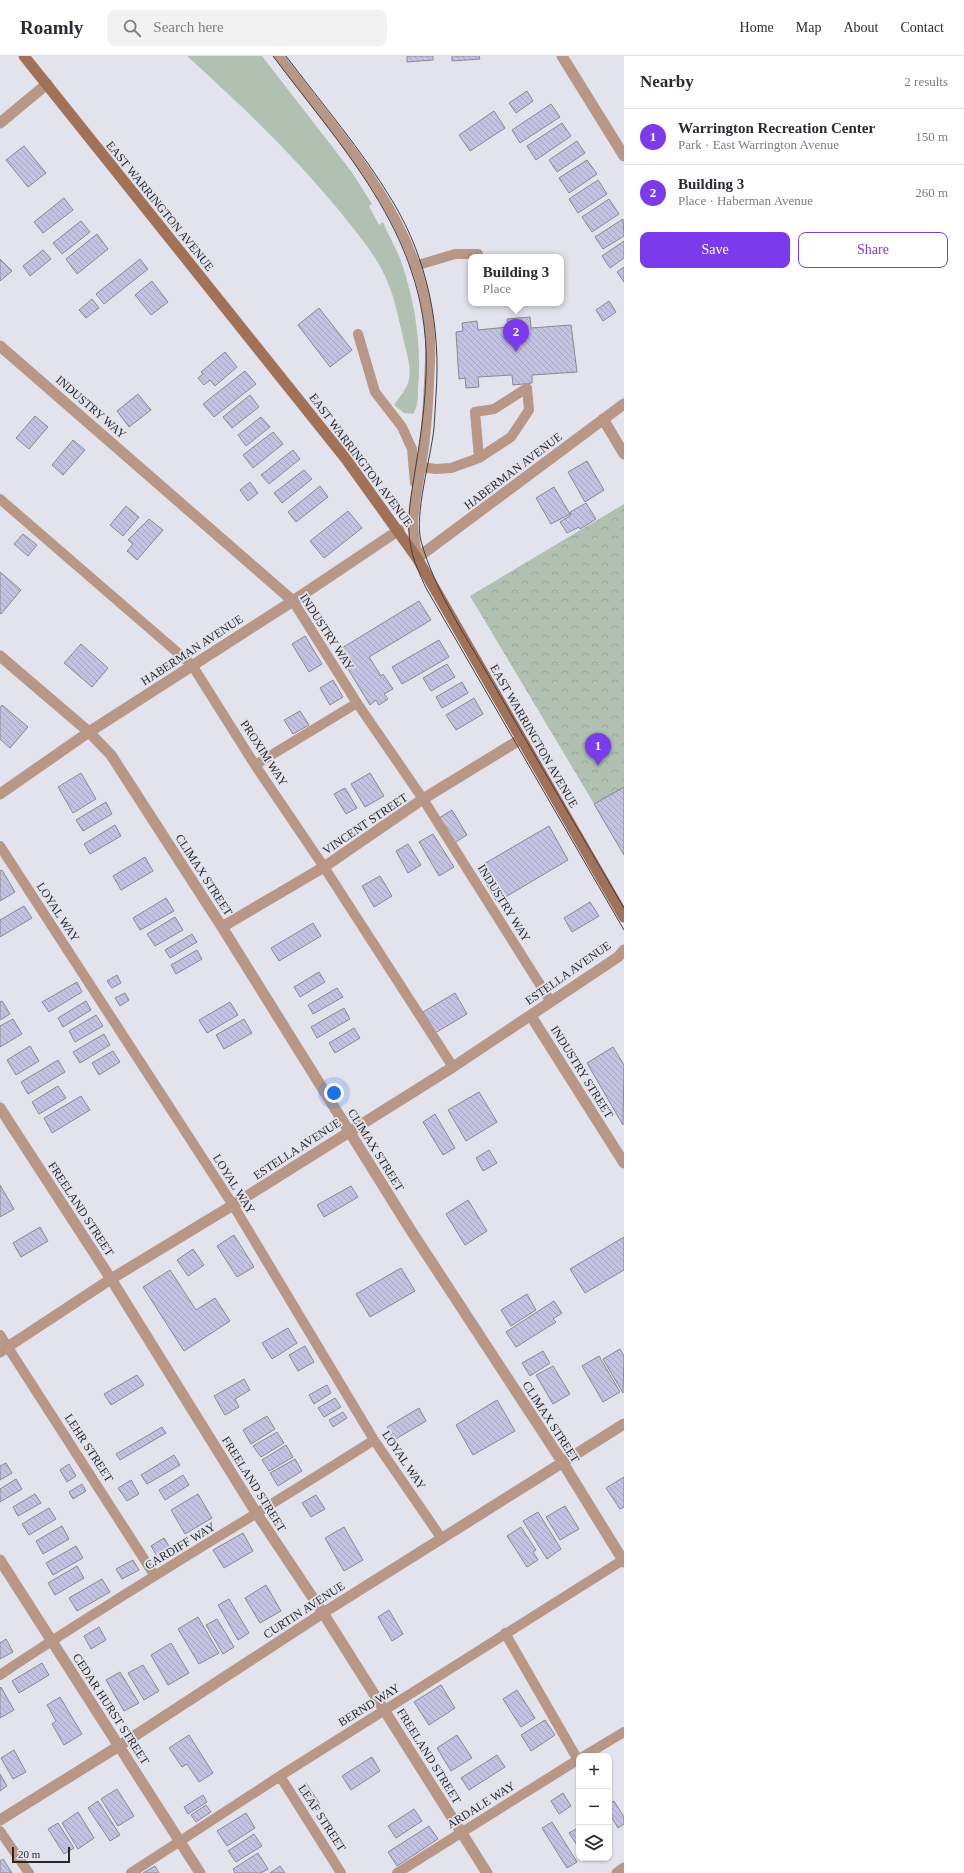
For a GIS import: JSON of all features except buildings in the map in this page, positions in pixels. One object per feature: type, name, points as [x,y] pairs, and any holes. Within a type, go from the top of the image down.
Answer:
[{"type":"main road","name":"EAST WARRINGTON AVENUE","points":[[24,56],[346,459],[399,530],[417,558],[624,917]]},
{"type":"street","points":[[562,56],[624,156]]},
{"type":"street","points":[[0,123],[47,84]]},
{"type":"street","name":"INDUSTRY WAY","points":[[0,346],[294,601]]},
{"type":"street","name":"HABERMAN AVENUE","points":[[417,558],[535,472],[624,404]]},
{"type":"street","points":[[602,420],[624,454]]},
{"type":"street","name":"HABERMAN AVENUE","points":[[0,794],[89,732],[294,601],[399,530]]},
{"type":"street","name":"CLIMAX STREET","points":[[0,656],[89,732],[111,755],[222,927],[348,1131],[563,1463],[623,1561]]},
{"type":"street","name":"VINCENT STREET","points":[[222,927],[324,867],[423,800],[521,740]]},
{"type":"street","name":"ESTELLA AVENUE","points":[[4,1349],[111,1279],[233,1205],[348,1131],[453,1067],[618,958],[624,950]]},
{"type":"street","name":"INDUSTRY STREET","points":[[530,1016],[624,1163]]},
{"type":"street","name":"FREELAND STREET","points":[[0,1108],[111,1279],[257,1514],[323,1613],[487,1873]]},
{"type":"street","name":"CURTIN AVENUE","points":[[0,1820],[119,1746],[323,1613],[442,1540],[624,1424]]},
{"type":"street","name":"CEDAR HURST STREET","points":[[0,1560],[200,1873]]},
{"type":"street","points":[[616,1873],[624,1868]]},
{"type":"lane","points":[[279,56],[342,137],[378,188],[401,229],[415,266],[429,316],[431,358],[425,438],[413,523],[417,558]]},
{"type":"lane","points":[[415,266],[455,254],[478,254]]},
{"type":"lane","points":[[358,334],[375,392],[402,427],[412,449],[416,495]]},
{"type":"lane","points":[[421,467],[436,469],[452,468],[479,458],[511,437],[529,410],[526,388],[494,409],[475,412],[479,458]]},
{"type":"lane","name":"PROXIM WAY","points":[[0,499],[192,665],[255,765],[324,867],[453,1067]]},
{"type":"lane","name":"INDUSTRY WAY","points":[[294,601],[357,703],[423,800],[551,1002]]},
{"type":"lane","points":[[255,765],[357,703]]},
{"type":"lane","name":"LOYAL WAY","points":[[0,846],[233,1205],[374,1440],[442,1540]]},
{"type":"lane","name":"LEHR STREET","points":[[0,1335],[4,1349],[155,1576]]},
{"type":"lane","name":"CARDIFF WAY","points":[[0,1675],[51,1641],[374,1440]]},
{"type":"lane","name":"BERND WAY","points":[[131,1873],[505,1633],[623,1561]]},
{"type":"lane","points":[[505,1633],[578,1753]]},
{"type":"lane","name":"ARDALE WAY","points":[[589,1753],[624,1732]]},
{"type":"lane","name":"ARDALE WAY","points":[[397,1873],[576,1761]]},
{"type":"lane","name":"LEAF STREET","points":[[280,1776],[342,1873]]},
{"type":"lane","points":[[0,1831],[29,1873]]},
{"type":"green space","points":[[187,56],[262,56],[351,171],[372,204],[369,206],[379,225],[383,222],[397,251],[406,276],[414,308],[418,340],[419,372],[417,402],[413,414],[404,413],[394,405],[408,382],[410,374],[409,363],[393,298],[385,276],[376,260],[342,214],[287,151]]},
{"type":"green space","points":[[624,504],[624,854],[470,596]]},
{"type":"tram line","points":[[273,56],[356,165],[380,202],[400,241],[415,283],[424,327],[426,375],[420,442],[409,517],[409,538],[417,568],[426,588],[624,930]]},
{"type":"tram line","points":[[286,56],[355,146],[393,202],[415,247],[430,295],[434,320],[437,370],[434,428],[421,501],[419,530],[427,560],[443,597],[453,615],[624,908]]},
{"type":"place","name":"Building 3","points":[[516,352]]},
{"type":"place","name":"Warrington Recreation Center","points":[[598,766]]}]
